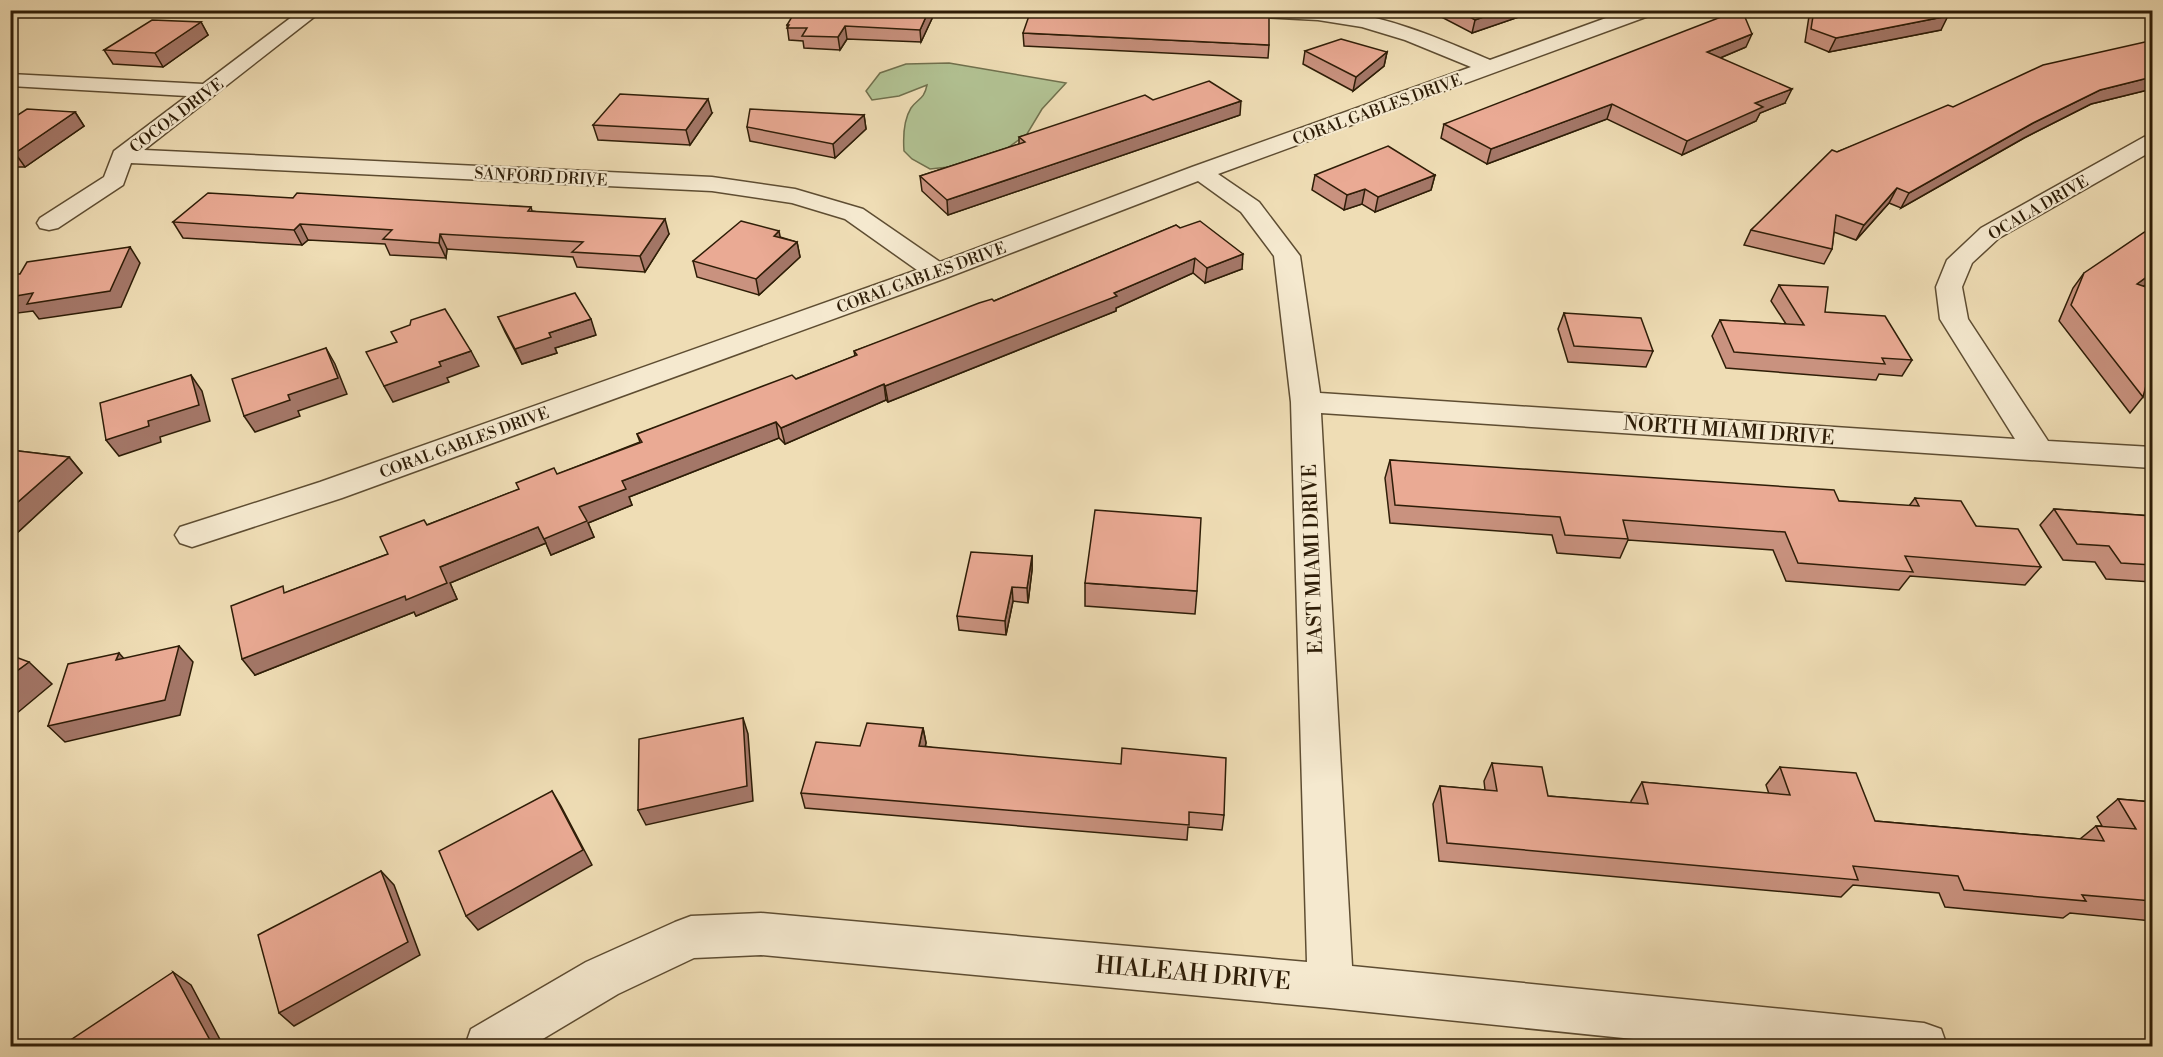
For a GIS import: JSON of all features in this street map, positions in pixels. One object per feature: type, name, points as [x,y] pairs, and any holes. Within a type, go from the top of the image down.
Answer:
[{"type":"street","name":"COCOA DRIVE","points":[[49,223],[115,180],[122,156],[314,10]]},
{"type":"street","points":[[1244,10],[1293,12],[1363,21],[1424,40],[1492,68]]},
{"type":"street","name":"CORAL GABLES DRIVE","points":[[192,535],[331,490],[937,272],[1200,172],[1647,10]]},
{"type":"street","points":[[10,80],[208,91]]},
{"type":"street","name":"OCALA DRIVE","points":[[2038,450],[1954,319],[1949,287],[1960,260],[1990,233],[2152,142]]},
{"type":"street","name":"SANFORD DRIVE","points":[[122,156],[712,184],[795,196],[854,214],[937,272]]},
{"type":"street","name":"EAST MIAMI DRIVE","points":[[1200,172],[1250,207],[1287,256],[1306,402],[1329,986]]},
{"type":"street","name":"NORTH MIAMI DRIVE","points":[[1306,402],[2152,458]]},
{"type":"street","name":"HIALEAH DRIVE","points":[[488,1047],[602,978],[691,937],[761,934],[1329,986],[1924,1047]]},
{"type":"green space","points":[[949,63],[1066,83],[1042,109],[1027,134],[995,157],[977,164],[930,169],[912,159],[904,151],[906,118],[926,90],[927,85],[899,96],[872,100],[866,91],[880,73],[906,64]]},
{"type":"building","points":[[796,10],[929,10],[920,30],[845,26],[838,37],[802,36],[807,28],[787,28]]},
{"type":"building","points":[[1031,10],[1251,10],[1269,15],[1269,45],[1023,33]]},
{"type":"building","points":[[1457,10],[1503,10],[1475,20]]},
{"type":"building","points":[[1742,10],[1752,34],[1707,52],[1792,89],[1755,103],[1763,107],[1687,141],[1612,104],[1491,149],[1444,124]]},
{"type":"building","points":[[1814,10],[1932,10],[1948,16],[1836,38],[1811,29]]},
{"type":"building","points":[[152,20],[201,22],[155,53],[104,50]]},
{"type":"building","points":[[1341,39],[1387,52],[1356,77],[1305,51]]},
{"type":"building","points":[[2152,41],[2152,77],[2100,90],[2033,123],[1909,193],[1897,188],[1864,225],[1836,215],[1832,249],[1751,230],[1832,150],[1837,152],[1948,105],[1953,107],[2043,65]]},
{"type":"building","points":[[1209,81],[1241,101],[947,200],[920,176],[1025,142],[1019,137],[1145,95],[1153,100]]},
{"type":"building","points":[[620,94],[708,99],[686,130],[593,125]]},
{"type":"building","points":[[27,109],[75,112],[15,153],[10,152],[10,120]]},
{"type":"building","points":[[750,109],[864,115],[833,144],[747,127]]},
{"type":"building","points":[[1388,146],[1435,175],[1378,197],[1365,189],[1347,195],[1315,175]]},
{"type":"building","points":[[208,193],[293,198],[297,193],[531,207],[528,211],[665,219],[640,256],[572,252],[583,242],[440,234],[439,243],[383,239],[392,230],[300,224],[294,230],[173,222]]},
{"type":"building","points":[[741,221],[779,231],[774,236],[797,242],[756,279],[693,261]]},
{"type":"building","points":[[1200,221],[1243,254],[1207,268],[1195,258],[1114,293],[1117,296],[885,386],[884,384],[781,428],[776,422],[622,481],[626,489],[579,507],[587,521],[544,539],[538,527],[440,567],[447,583],[406,600],[405,596],[242,659],[231,606],[283,586],[284,593],[388,554],[380,537],[424,520],[427,525],[519,489],[516,483],[554,468],[557,474],[642,442],[637,434],[792,375],[796,379],[857,355],[854,351],[979,303],[992,299],[994,301],[1176,225],[1180,228]]},
{"type":"building","points":[[2152,227],[2152,273],[2137,284],[2152,289],[2152,363],[2143,397],[2071,305],[2084,273]]},
{"type":"building","points":[[130,247],[110,291],[27,304],[33,293],[10,297],[10,274],[20,274],[27,262]]},
{"type":"building","points":[[1779,285],[1828,287],[1825,312],[1885,316],[1912,360],[1882,358],[1885,364],[1734,352],[1720,320],[1804,325]]},
{"type":"building","points":[[575,293],[591,319],[549,333],[551,337],[515,349],[498,317]]},
{"type":"building","points":[[445,309],[471,351],[439,362],[441,366],[384,386],[366,352],[397,342],[391,332],[410,325],[411,320]]},
{"type":"building","points":[[1564,313],[1641,318],[1653,351],[1574,346]]},
{"type":"building","points":[[326,348],[338,378],[288,395],[290,400],[244,416],[232,379]]},
{"type":"building","points":[[191,375],[199,405],[148,421],[149,426],[106,440],[100,403]]},
{"type":"building","points":[[10,450],[69,457],[10,509]]},
{"type":"building","points":[[1390,460],[1834,490],[1839,501],[1919,506],[1915,498],[1961,501],[1976,526],[2018,529],[2041,567],[1905,556],[1913,572],[1798,563],[1785,532],[1623,520],[1628,539],[1565,535],[1560,517],[1395,505]]},
{"type":"building","points":[[2054,509],[2152,516],[2152,565],[2121,563],[2109,546],[2077,544]]},
{"type":"building","points":[[1095,510],[1201,518],[1197,591],[1085,583]]},
{"type":"building","points":[[971,552],[1032,556],[1027,588],[1012,587],[1005,621],[957,616]]},
{"type":"building","points":[[179,646],[165,700],[48,726],[68,664],[119,653],[116,660]]},
{"type":"building","points":[[10,655],[29,662],[10,676]]},
{"type":"building","points":[[743,718],[747,786],[638,810],[639,739]]},
{"type":"building","points":[[867,723],[923,728],[919,746],[1121,764],[1122,748],[1226,758],[1224,815],[1189,812],[1189,825],[801,793],[816,742],[860,746]]},
{"type":"building","points":[[1492,763],[1542,767],[1548,796],[1648,804],[1642,782],[1790,795],[1780,767],[1856,773],[1875,821],[2104,841],[2096,826],[2136,829],[2118,799],[2152,802],[2152,901],[2082,895],[2086,901],[1964,890],[1958,876],[1853,866],[1858,880],[1447,843],[1440,786],[1497,791]]},
{"type":"building","points":[[552,791],[583,850],[466,916],[439,851]]},
{"type":"building","points":[[381,871],[408,942],[279,1013],[258,935]]},
{"type":"building","points":[[173,972],[211,1042],[203,1047],[60,1047]]}]
